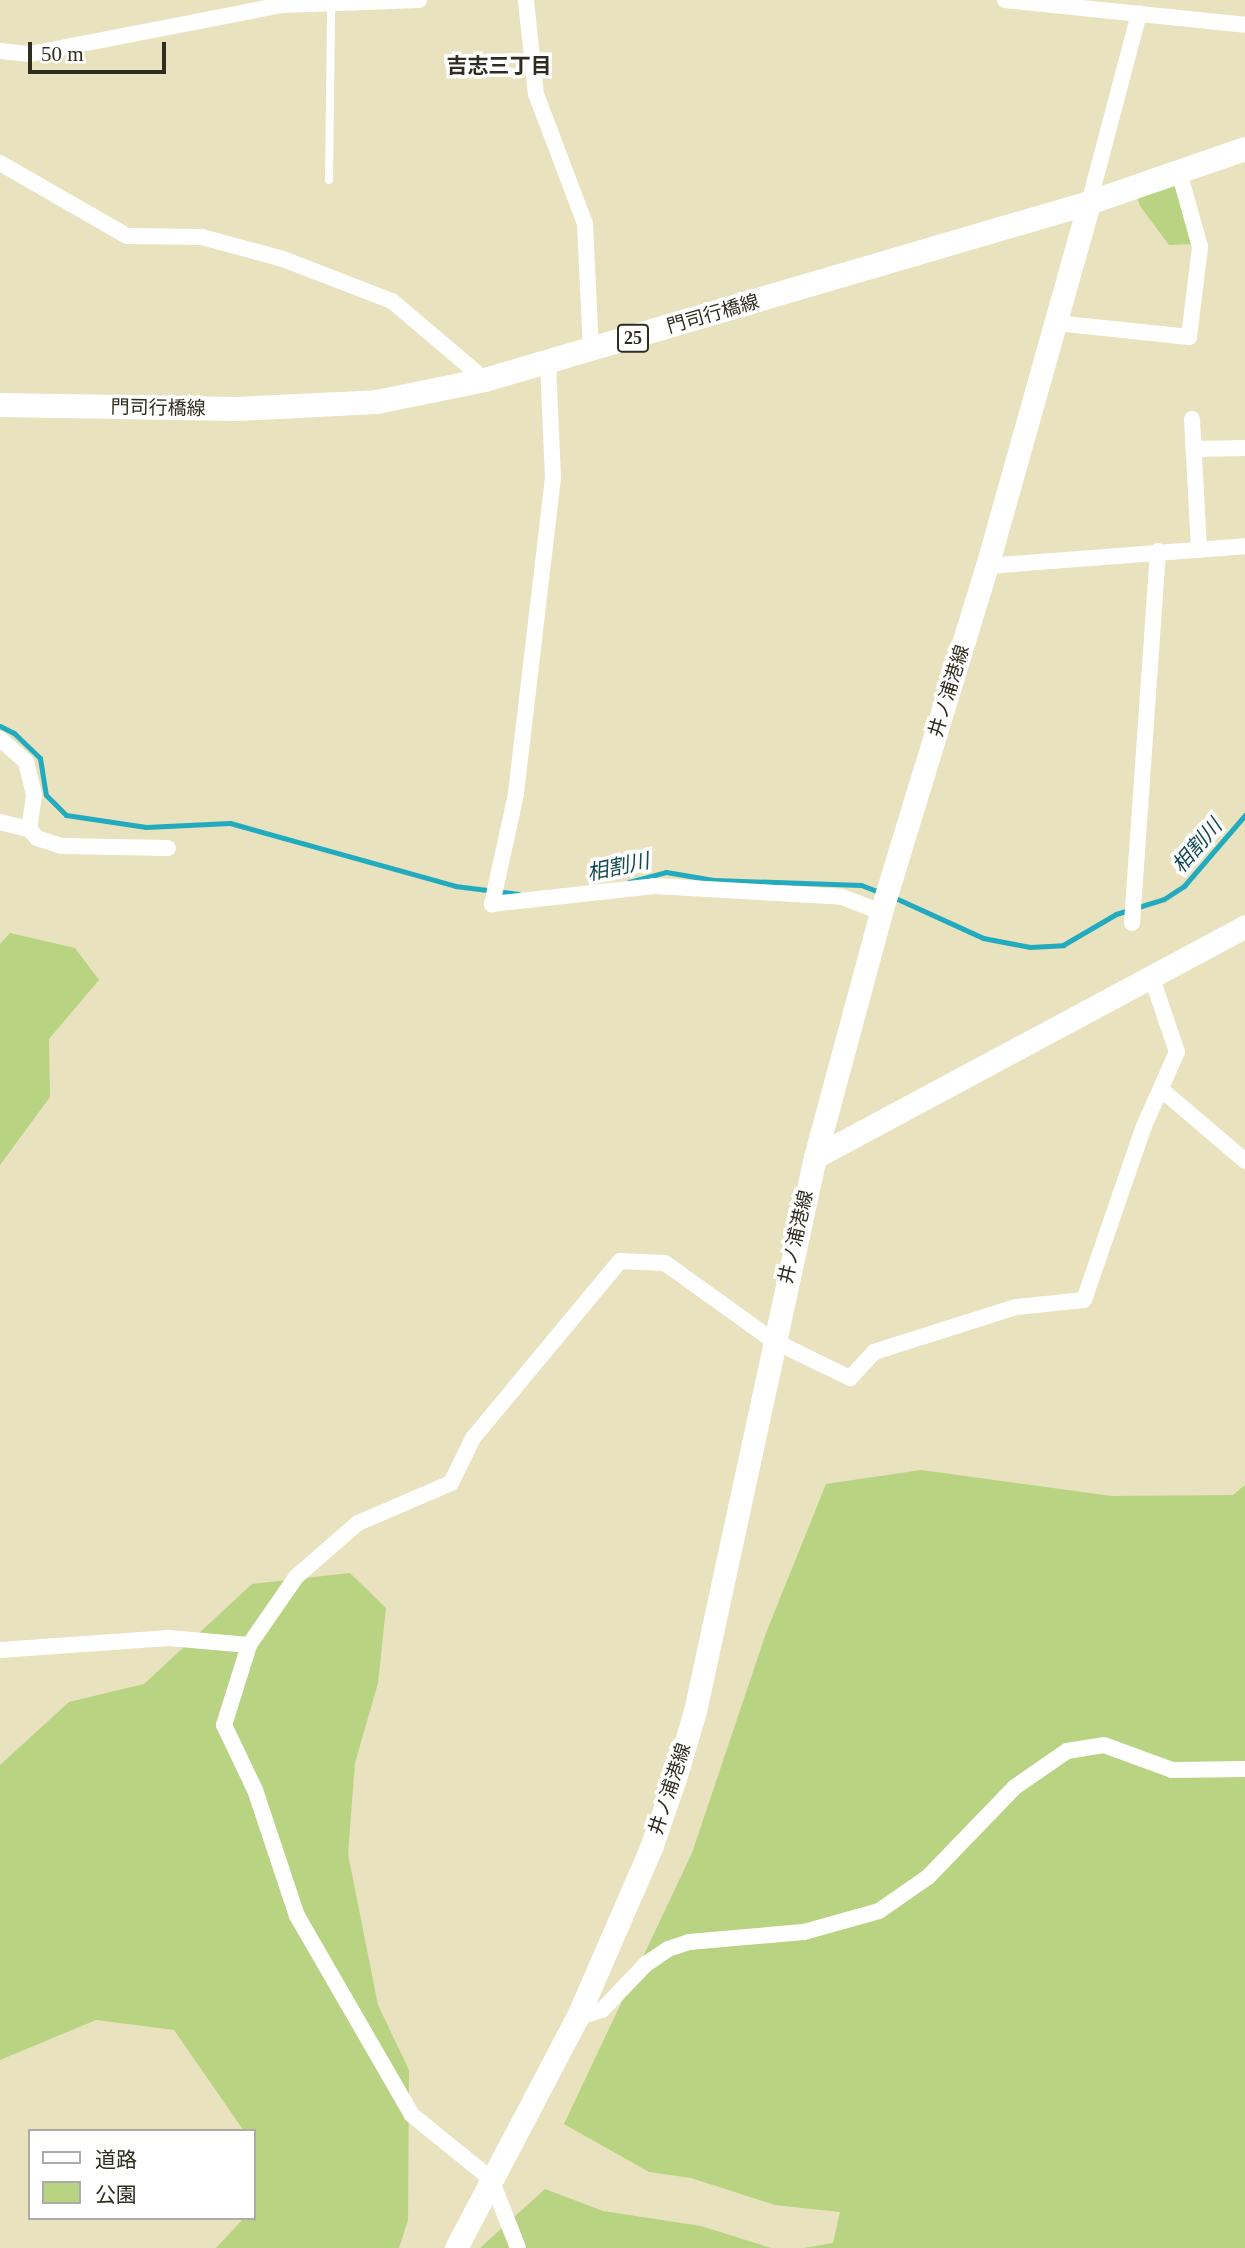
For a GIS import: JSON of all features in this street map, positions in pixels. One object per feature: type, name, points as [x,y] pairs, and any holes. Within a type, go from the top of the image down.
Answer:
[{"type":"main road","name":"門司行橋線","points":[[0,405],[236,410],[377,401],[485,380],[1089,203],[1245,149]]},
{"type":"main road","name":"井ノ浦港線","points":[[456,2248],[577,2018],[651,1848],[695,1711],[772,1339],[815,1157],[881,912],[987,566],[1089,203]]},
{"type":"main road","points":[[815,1157],[1245,926]]},
{"type":"street","points":[[0,51],[30,54],[283,5],[419,0]]},
{"type":"street","points":[[520,0],[526,0],[536,94],[585,224],[591,350]]},
{"type":"street","points":[[1005,0],[1245,25]]},
{"type":"street","points":[[1089,203],[1139,14]]},
{"type":"street","points":[[0,163],[127,236],[202,237],[284,259],[392,301],[485,380]]},
{"type":"street","points":[[1056,323],[1189,337],[1200,247],[1179,172]]},
{"type":"street","points":[[548,363],[553,478],[516,793],[492,904],[654,886],[842,897],[881,912]]},
{"type":"street","points":[[1192,419],[1199,549]]},
{"type":"street","points":[[1194,449],[1245,448]]},
{"type":"street","points":[[987,566],[1245,546]]},
{"type":"street","points":[[1132,923],[1158,551]]},
{"type":"street","points":[[0,739],[26,762],[34,795],[29,829]]},
{"type":"street","points":[[0,822],[29,829],[37,838],[62,846],[168,848]]},
{"type":"street","points":[[518,2248],[491,2179],[412,2115],[297,1916],[255,1790],[224,1725],[249,1645],[296,1577],[358,1523],[451,1483],[472,1438],[620,1261],[665,1263],[772,1339],[850,1378],[874,1352],[1016,1307],[1084,1300],[1144,1126],[1177,1052],[1152,978]]},
{"type":"street","points":[[1162,1090],[1245,1161]]},
{"type":"street","points":[[0,1650],[169,1638],[249,1645]]},
{"type":"street","points":[[577,2018],[602,2010],[646,1964],[678,1945],[804,1932],[879,1911],[928,1877],[1015,1787],[1067,1751],[1104,1745],[1172,1770],[1245,1769]]},
{"type":"lane","points":[[329,180],[331,4]]},
{"type":"green space","points":[[1180,176],[1195,244],[1169,245],[1140,206],[1135,191]]},
{"type":"green space","points":[[10,933],[75,948],[99,980],[49,1039],[50,1097],[0,1165],[0,944]]},
{"type":"green space","points":[[921,1470],[1112,1496],[1233,1495],[1245,1485],[1245,2248],[804,2248],[833,2243],[840,2212],[775,2205],[691,2178],[649,2172],[564,2124],[692,1853],[766,1633],[826,1484]]},
{"type":"green space","points":[[350,1573],[386,1608],[378,1683],[355,1763],[348,1854],[378,2005],[409,2070],[408,2220],[399,2248],[216,2248],[242,2220],[256,2220],[256,2129],[243,2129],[174,2030],[96,2020],[0,2060],[0,1765],[69,1702],[144,1684],[252,1584]]},
{"type":"green space","points":[[545,2189],[603,2211],[701,2226],[771,2248],[480,2248]]},
{"type":"waterway","name":"相割川","points":[[0,726],[14,733],[40,758],[46,795],[66,815],[146,827],[230,823],[455,886],[519,894]]},
{"type":"waterway","name":"相割川","points":[[891,896],[983,938],[1030,947],[1063,945],[1116,914],[1164,899],[1184,886],[1245,815]]},
{"type":"waterway","name":"相割川","points":[[629,882],[666,872],[713,880],[861,885],[882,893]]},
{"type":"district","name":"吉志三丁目","points":[[499,66]]}]
